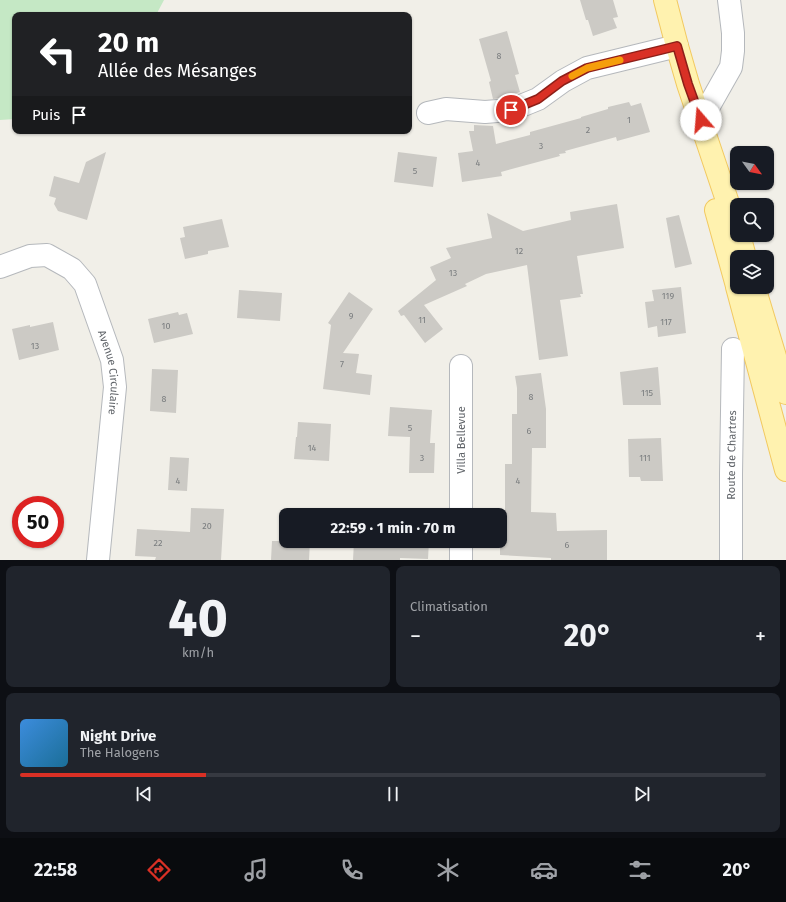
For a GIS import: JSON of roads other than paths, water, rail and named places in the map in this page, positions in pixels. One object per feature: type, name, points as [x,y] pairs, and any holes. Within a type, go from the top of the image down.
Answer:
[{"type":"main road","points":[[665,0],[688,84],[716,208],[730,261]]},
{"type":"main road","points":[[688,84],[730,209]]},
{"type":"main road","points":[[739,294],[786,470]]},
{"type":"main road","points":[[756,294],[786,393]]},
{"type":"street","points":[[701,120],[731,67],[733,34],[729,0]]},
{"type":"street","points":[[428,113],[446,109],[485,112],[511,110],[538,99],[562,81],[587,68],[677,46]]},
{"type":"street","name":"Avenue Circulaire","points":[[0,267],[30,256],[47,255],[72,269],[85,284],[112,360],[116,387],[98,560]]},
{"type":"street","name":"Route de Chartres","points":[[731,560],[733,349]]},
{"type":"street","name":"Villa Bellevue","points":[[461,366],[461,508]]},
{"type":"street","points":[[461,548],[461,560]]}]
